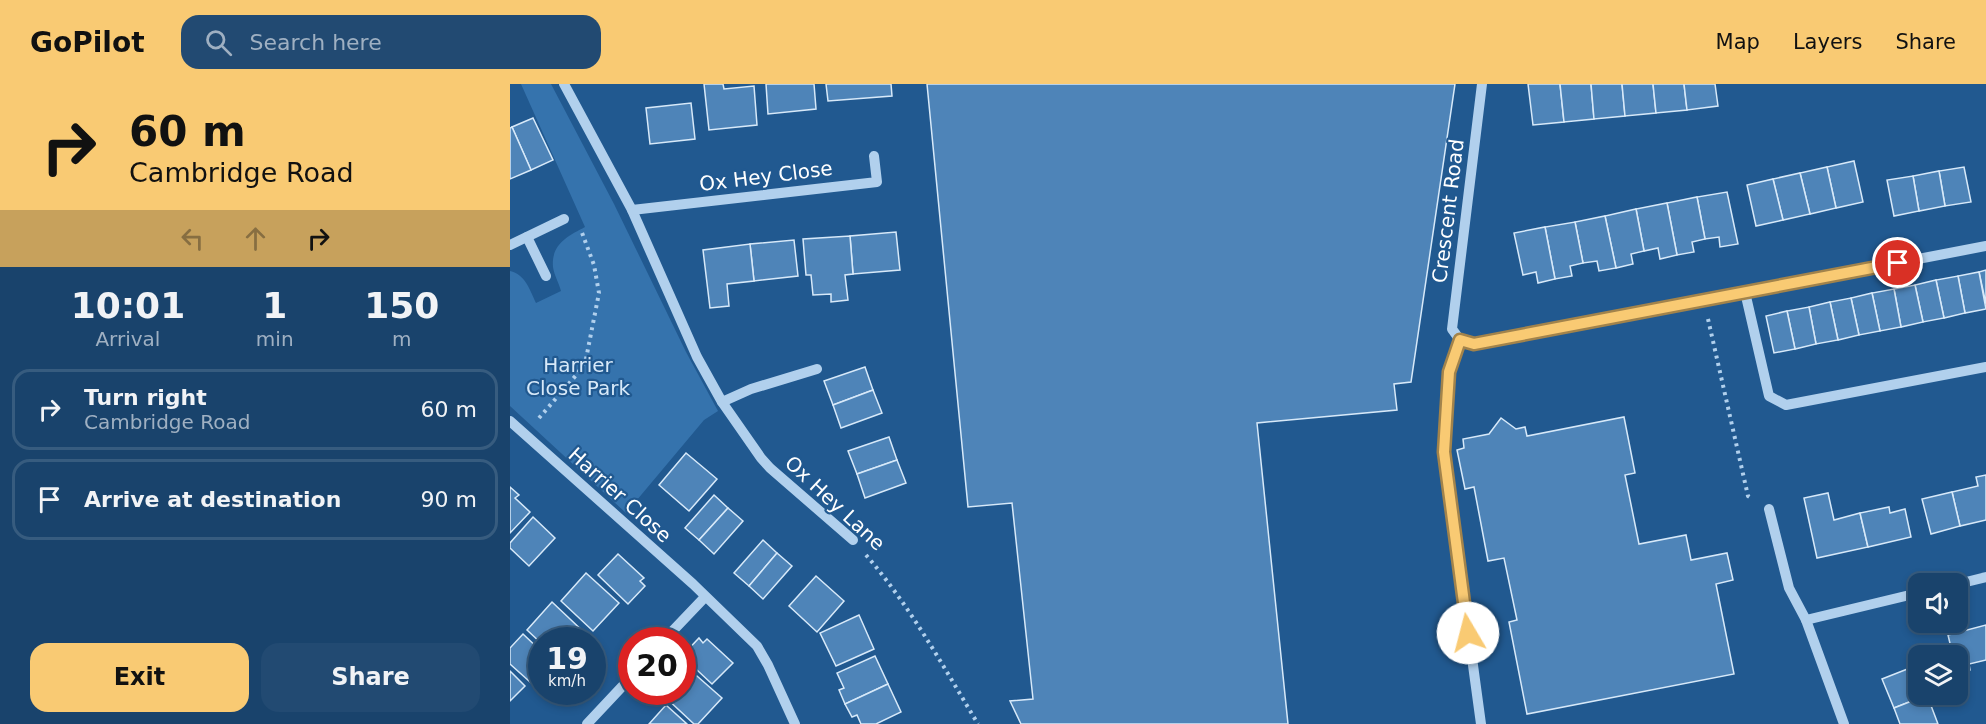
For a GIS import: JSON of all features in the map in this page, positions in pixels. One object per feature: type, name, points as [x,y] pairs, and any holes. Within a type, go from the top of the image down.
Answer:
[{"type":"street","name":"Ox Hey Lane","points":[[564,84],[632,210],[697,357],[722,402],[766,463],[853,540]]},
{"type":"street","name":"Crescent Road","points":[[1460,340],[1452,329],[1482,84]]},
{"type":"street","name":"Ox Hey Close","points":[[632,210],[877,182],[874,156]]},
{"type":"street","points":[[510,245],[564,219]]},
{"type":"street","points":[[527,237],[546,276]]},
{"type":"street","points":[[1481,724],[1444,452],[1449,372],[1460,340],[1474,344],[1986,246]]},
{"type":"street","points":[[1745,292],[1769,396],[1786,405],[1986,367]]},
{"type":"street","points":[[722,402],[751,389],[817,369]]},
{"type":"street","name":"Harrier Close","points":[[510,421],[693,584],[757,646],[795,724]]},
{"type":"street","points":[[1769,509],[1789,588],[1806,620],[1844,724]]},
{"type":"street","points":[[1968,582],[1986,577]]},
{"type":"street","points":[[1806,620],[1908,595]]},
{"type":"street","points":[[676,627],[705,597]]},
{"type":"street","points":[[587,724],[618,691]]},
{"type":"path","points":[[524,433],[549,409],[578,373],[586,359],[599,293],[594,265],[573,214],[564,219]]},
{"type":"path","points":[[1704,300],[1748,496],[1769,509]]},
{"type":"path","name":"Ox Hey Lane","points":[[853,540],[882,574],[921,631],[978,724]]},
{"type":"green space","name":"Harrier Close Park","points":[[521,84],[551,84],[718,411],[704,420],[626,513],[510,406],[510,271],[520,275],[536,303],[561,291],[553,267],[555,252],[562,242],[585,227]]},
{"type":"building","points":[[704,84],[723,84],[724,89],[754,86],[757,125],[709,130]]},
{"type":"building","points":[[766,84],[814,84],[816,109],[768,114]]},
{"type":"building","points":[[826,84],[891,84],[892,96],[828,101]]},
{"type":"building","points":[[927,84],[1455,84],[1411,382],[1394,384],[1397,410],[1257,423],[1288,724],[1021,724],[1010,701],[1033,699],[1012,503],[968,507]]},
{"type":"building","points":[[1528,84],[1560,84],[1564,122],[1533,125]]},
{"type":"building","points":[[1560,84],[1591,84],[1594,119],[1564,122]]},
{"type":"building","points":[[1591,84],[1622,84],[1625,116],[1594,119]]},
{"type":"building","points":[[1622,84],[1653,84],[1656,113],[1625,116]]},
{"type":"building","points":[[1653,84],[1684,84],[1687,110],[1656,113]]},
{"type":"building","points":[[1684,84],[1715,84],[1718,106],[1687,110]]},
{"type":"building","points":[[691,103],[695,139],[650,144],[646,108]]},
{"type":"building","points":[[533,118],[553,160],[531,170],[512,127]]},
{"type":"building","points":[[512,127],[531,170],[510,179],[510,128]]},
{"type":"building","points":[[1854,161],[1863,202],[1836,208],[1827,167]]},
{"type":"building","points":[[1827,167],[1836,208],[1810,214],[1800,173]]},
{"type":"building","points":[[1964,167],[1971,202],[1945,206],[1939,171]]},
{"type":"building","points":[[1939,171],[1945,206],[1919,211],[1913,176]]},
{"type":"building","points":[[1800,173],[1810,214],[1783,220],[1773,179]]},
{"type":"building","points":[[1913,176],[1919,211],[1894,216],[1887,180]]},
{"type":"building","points":[[1773,179],[1783,220],[1756,226],[1747,185]]},
{"type":"building","points":[[1727,192],[1738,244],[1720,247],[1719,237],[1705,239],[1697,197]]},
{"type":"building","points":[[1697,197],[1705,239],[1692,242],[1694,252],[1677,255],[1667,203]]},
{"type":"building","points":[[1667,203],[1677,255],[1660,259],[1658,248],[1644,251],[1636,209]]},
{"type":"building","points":[[1636,209],[1644,251],[1631,254],[1633,264],[1616,268],[1605,216]]},
{"type":"building","points":[[1605,216],[1616,268],[1599,271],[1597,261],[1583,263],[1575,222]]},
{"type":"building","points":[[1575,222],[1583,263],[1570,266],[1572,276],[1555,279],[1545,227]]},
{"type":"building","points":[[1545,227],[1555,279],[1538,283],[1536,272],[1523,275],[1514,233]]},
{"type":"building","points":[[896,232],[900,270],[853,274],[850,236]]},
{"type":"building","points":[[850,236],[853,274],[845,275],[848,300],[831,302],[831,294],[813,295],[811,275],[806,275],[803,239]]},
{"type":"building","points":[[794,240],[798,276],[754,281],[750,244]]},
{"type":"building","points":[[750,244],[754,281],[727,284],[729,306],[710,308],[703,250]]},
{"type":"building","points":[[1986,270],[1986,304],[1979,272]]},
{"type":"building","points":[[1979,272],[1986,309],[1965,313],[1958,276]]},
{"type":"building","points":[[1958,276],[1965,313],[1944,318],[1936,280]]},
{"type":"building","points":[[1936,280],[1944,318],[1923,322],[1915,285]]},
{"type":"building","points":[[1915,285],[1923,322],[1901,327],[1894,289]]},
{"type":"building","points":[[1894,289],[1901,327],[1880,331],[1872,293]]},
{"type":"building","points":[[1872,293],[1880,331],[1859,335],[1851,298]]},
{"type":"building","points":[[1851,298],[1859,335],[1838,340],[1830,302]]},
{"type":"building","points":[[1830,302],[1838,340],[1816,344],[1809,307]]},
{"type":"building","points":[[1809,307],[1816,344],[1795,349],[1787,311]]},
{"type":"building","points":[[1787,311],[1795,349],[1774,353],[1766,316]]},
{"type":"building","points":[[865,367],[873,390],[833,405],[824,381]]},
{"type":"building","points":[[873,390],[882,413],[841,428],[833,405]]},
{"type":"building","points":[[1624,417],[1635,473],[1625,475],[1639,544],[1686,535],[1691,560],[1727,553],[1733,580],[1716,584],[1734,674],[1527,714],[1509,622],[1517,620],[1504,558],[1488,561],[1474,487],[1465,489],[1457,450],[1464,448],[1463,439],[1489,434],[1501,418],[1516,429],[1525,427],[1527,436]]},
{"type":"building","points":[[889,437],[897,460],[857,474],[848,451]]},
{"type":"building","points":[[686,453],[717,479],[689,511],[659,485]]},
{"type":"building","points":[[897,460],[906,483],[865,498],[857,474]]},
{"type":"building","points":[[1986,475],[1986,520],[1960,526],[1952,492],[1978,486],[1976,477]]},
{"type":"building","points":[[510,487],[519,495],[515,498],[530,512],[510,533]]},
{"type":"building","points":[[1952,492],[1960,526],[1931,534],[1922,499]]},
{"type":"building","points":[[1828,493],[1834,520],[1860,513],[1868,547],[1817,558],[1804,498]]},
{"type":"building","points":[[714,495],[728,508],[699,540],[685,528]]},
{"type":"building","points":[[1889,507],[1890,513],[1905,509],[1911,537],[1868,547],[1860,513]]},
{"type":"building","points":[[728,508],[743,521],[714,554],[699,540]]},
{"type":"building","points":[[533,517],[555,538],[529,566],[510,548],[510,543]]},
{"type":"building","points":[[763,540],[777,553],[749,586],[734,573]]},
{"type":"building","points":[[777,553],[792,566],[763,599],[749,586]]},
{"type":"building","points":[[618,554],[644,578],[640,581],[645,586],[628,604],[598,575]]},
{"type":"building","points":[[586,573],[619,603],[597,627],[589,627],[561,601]]},
{"type":"building","points":[[816,576],[844,601],[817,632],[789,606]]},
{"type":"building","points":[[552,602],[578,627],[530,627]]},
{"type":"building","points":[[859,615],[874,649],[836,666],[820,633]]},
{"type":"building","points":[[1986,625],[1986,660],[1969,664],[1970,670],[1968,671],[1968,645],[1950,645],[1948,635],[1968,633],[1968,630]]},
{"type":"building","points":[[523,634],[528,639],[528,680],[510,664],[510,648]]},
{"type":"building","points":[[699,638],[703,643],[707,639],[733,663],[712,684],[696,669],[696,641]]},
{"type":"building","points":[[875,656],[888,684],[845,704],[839,690],[844,688],[837,673]]},
{"type":"building","points":[[1908,669],[1908,702],[1894,708],[1882,679]]},
{"type":"building","points":[[510,671],[525,686],[510,701]]},
{"type":"building","points":[[696,675],[722,698],[698,724],[694,724],[674,705],[696,705]]},
{"type":"building","points":[[888,684],[901,712],[876,724],[861,724],[857,715],[852,717],[845,704]]},
{"type":"building","points":[[1908,702],[1908,705],[1931,705],[1938,724],[1900,724],[1894,708]]},
{"type":"building","points":[[666,705],[687,724],[649,724]]},
{"type":"route","points":[[1468,633],[1444,452],[1449,372],[1460,340],[1474,344],[1898,263]]}]
